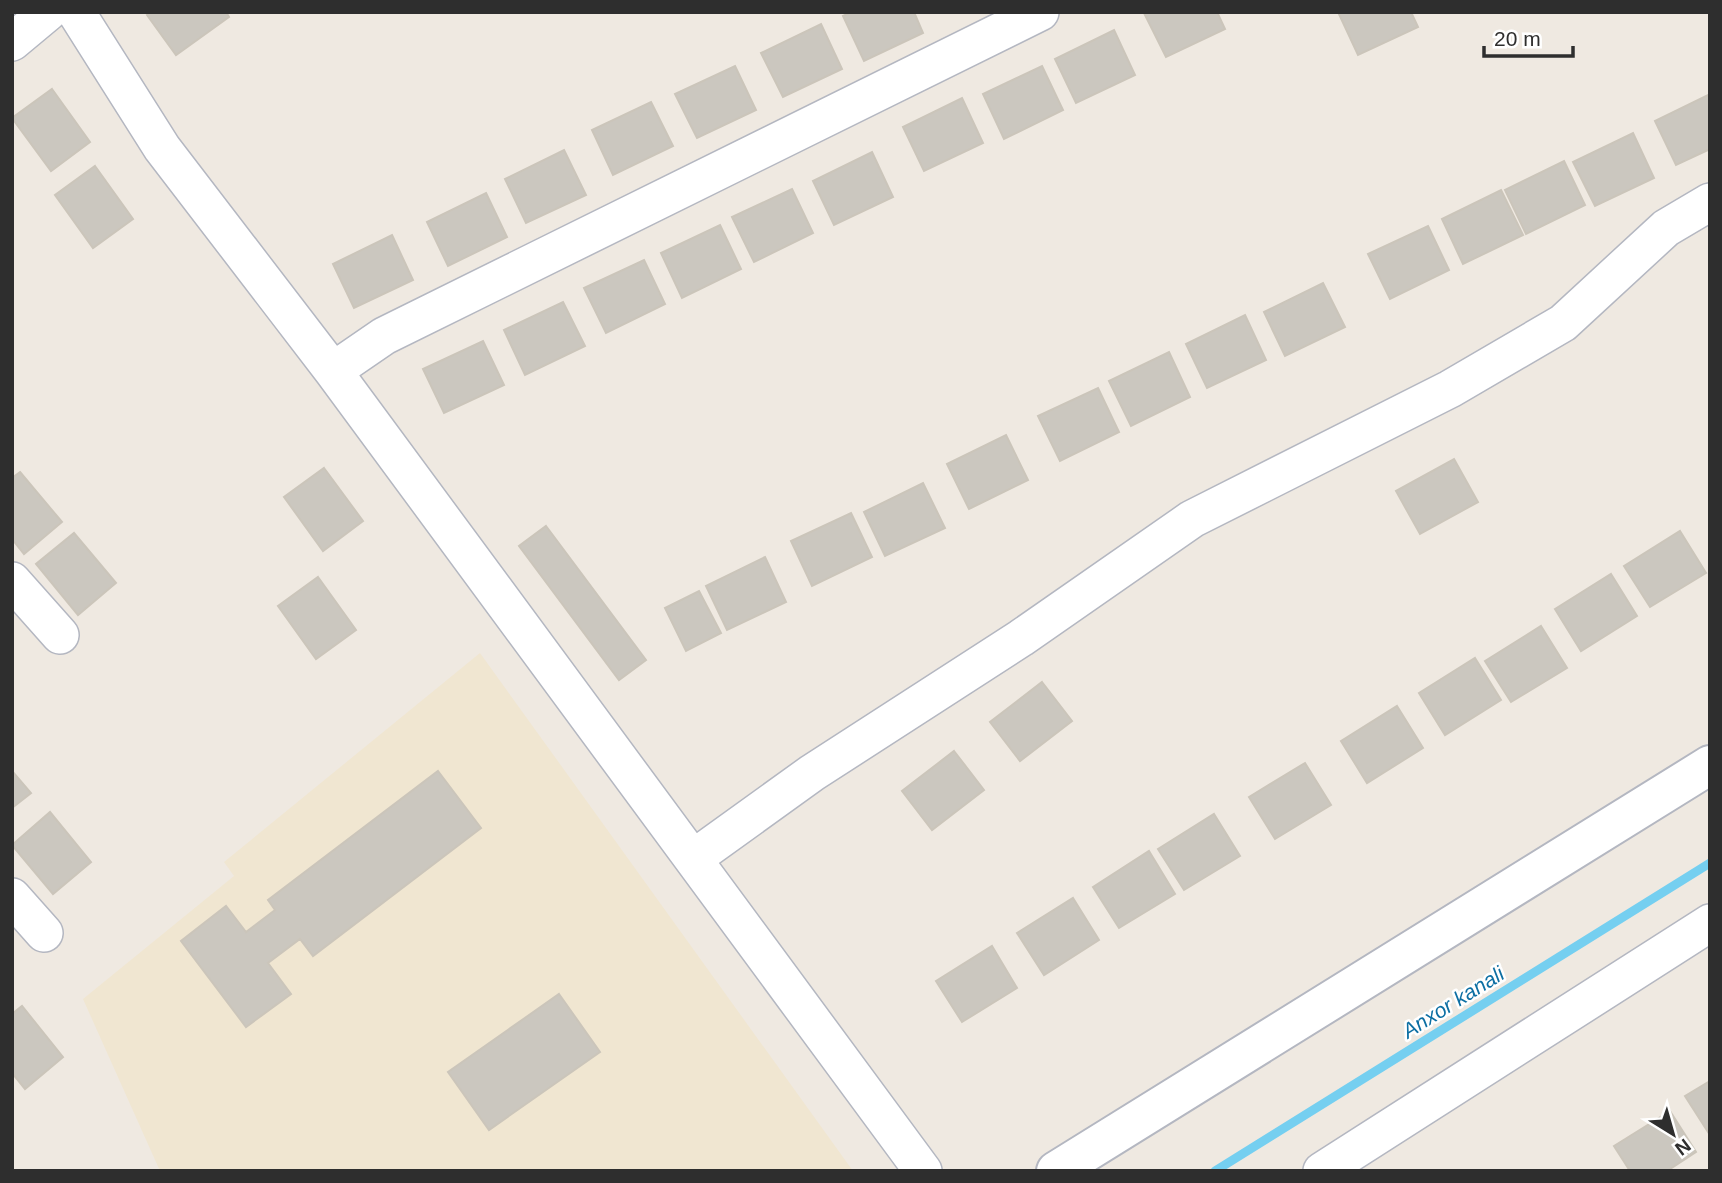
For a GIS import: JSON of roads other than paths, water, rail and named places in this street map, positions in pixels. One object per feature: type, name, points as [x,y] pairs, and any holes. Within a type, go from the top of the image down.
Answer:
[{"type":"street","points":[[12,43],[48,12]]},
{"type":"street","points":[[76,12],[162,149],[332,371],[923,1171]]},
{"type":"street","points":[[332,371],[384,336],[1040,12]]},
{"type":"street","points":[[694,858],[812,773],[1021,638],[1192,519],[1450,389],[1563,323],[1666,228],[1710,202]]},
{"type":"street","points":[[12,581],[60,635]]},
{"type":"street","points":[[1056,1171],[1710,765]]},
{"type":"street","points":[[12,897],[44,933]]},
{"type":"street","points":[[1322,1171],[1710,923]]},
{"type":"waterway","name":"Anxor kanali","points":[[1215,1171],[1710,863]]}]
